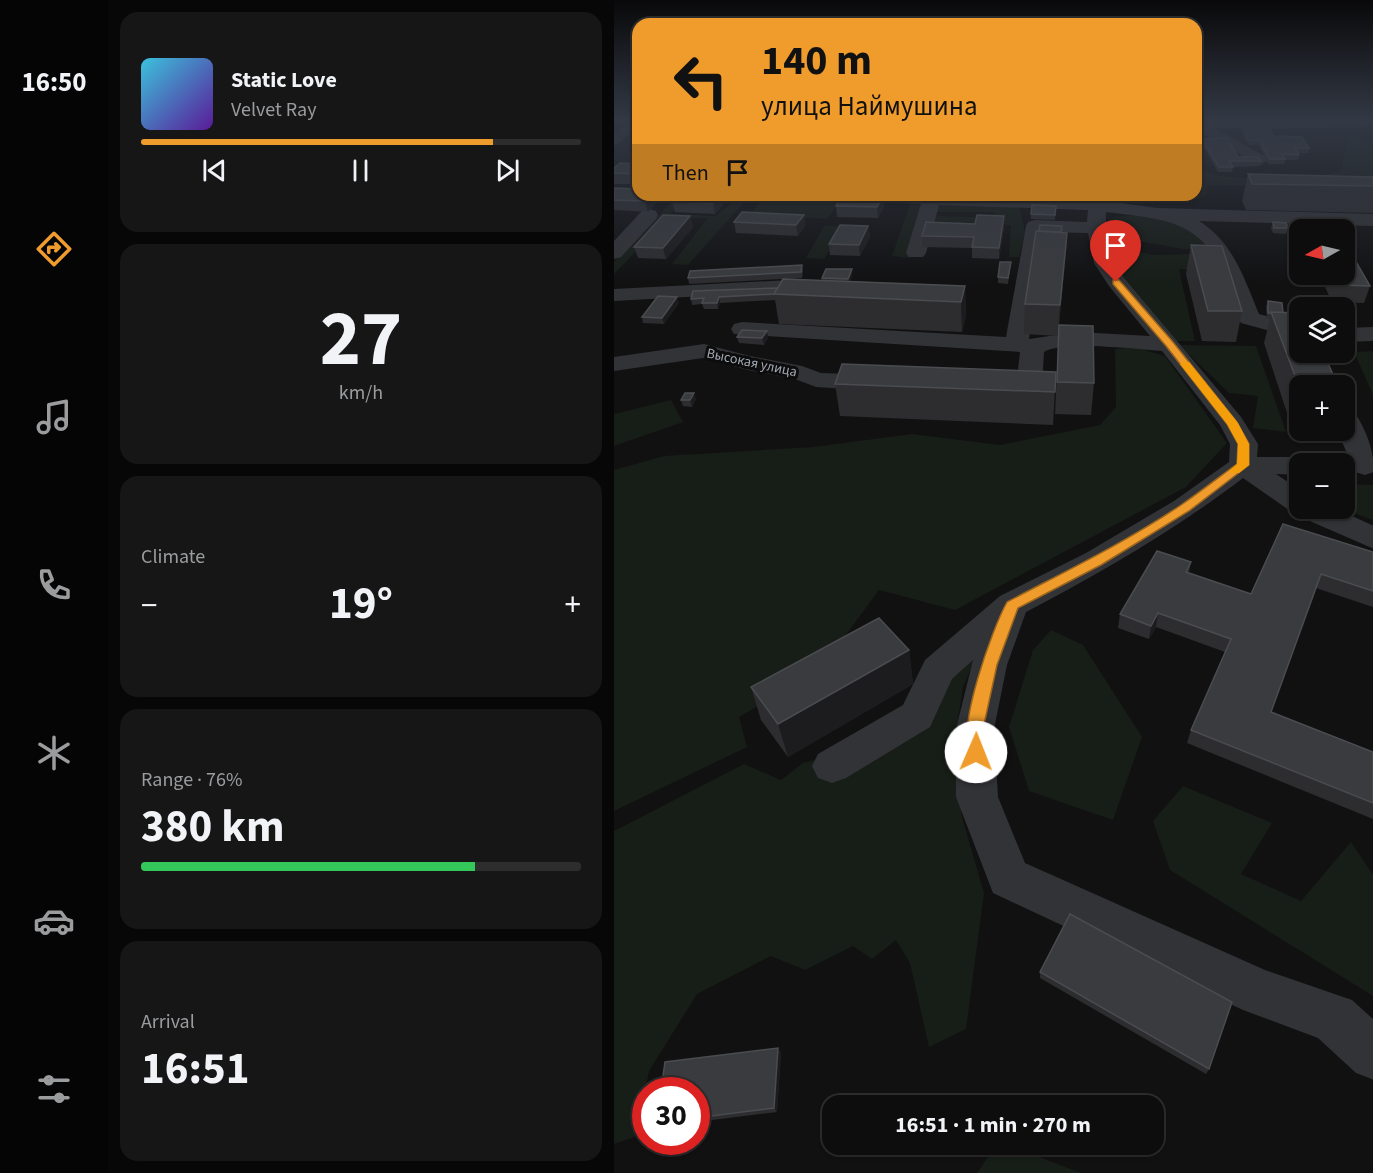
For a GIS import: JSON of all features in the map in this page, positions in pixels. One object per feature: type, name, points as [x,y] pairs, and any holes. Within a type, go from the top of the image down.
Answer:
[{"type":"street","points":[[916,253],[931,201]]},
{"type":"street","points":[[1097,201],[1096,228],[1104,263],[1116,282],[1232,423],[1244,444],[1243,465]]},
{"type":"street","points":[[1101,201],[1190,222],[1211,236],[1222,250],[1249,318],[1289,329]]},
{"type":"street","points":[[618,244],[649,215],[626,214]]},
{"type":"street","points":[[1157,214],[1373,220]]},
{"type":"street","points":[[1026,346],[1035,226],[1096,228]]},
{"type":"street","points":[[614,295],[790,286]]},
{"type":"street","points":[[742,330],[1026,346],[1077,339],[1169,344]]},
{"type":"street","points":[[1355,335],[1373,334]]},
{"type":"street","points":[[977,386],[1029,386],[1032,349],[1026,346]]},
{"type":"street","name":"Высокая улица","points":[[614,363],[704,351],[748,363],[802,373],[816,380],[908,384]]},
{"type":"street","points":[[1352,441],[1361,466]]},
{"type":"street","points":[[1243,465],[1289,496]]},
{"type":"street","points":[[832,766],[917,716],[938,670],[1012,605],[1097,561],[1175,514],[1243,465],[1289,465]]},
{"type":"street","points":[[1330,519],[1373,539]]},
{"type":"street","points":[[1012,605],[989,665],[975,729],[977,797],[1009,878],[1260,993],[1334,1018],[1373,1055]]},
{"type":"shaded area","points":[[1202,175],[1267,178],[1245,185],[1207,186],[1205,196],[1202,197]]},
{"type":"shaded area","points":[[1325,175],[1373,175],[1373,194],[1284,182]]},
{"type":"shaded area","points":[[672,201],[684,201],[670,214],[716,216],[735,201],[745,201],[688,265],[672,264],[708,218],[667,219],[614,274],[614,262]]},
{"type":"shaded area","points":[[761,201],[840,201],[827,219],[751,214]]},
{"type":"shaded area","points":[[1106,201],[1151,201],[1142,204]]},
{"type":"shaded area","points":[[938,204],[1019,206],[1025,232],[1019,257],[1009,257],[1011,225],[933,223],[935,216],[993,218],[995,212],[935,212]]},
{"type":"shaded area","points":[[910,205],[926,205],[910,258],[892,256]]},
{"type":"shaded area","points":[[1136,215],[1189,223],[1208,249],[1183,249],[1138,241],[1110,223],[1109,220],[1113,217]]},
{"type":"shaded area","points":[[825,225],[845,227],[824,259],[806,258]]},
{"type":"shaded area","points":[[1110,244],[1152,255],[1189,254],[1209,269],[1179,269],[1195,341],[1174,341],[1134,297],[1118,272]]},
{"type":"shaded area","points":[[1179,345],[1256,346],[1286,432],[1253,428],[1258,396],[1229,393]]},
{"type":"shaded area","points":[[1135,347],[1165,356],[1227,443],[1186,487],[955,610],[879,590],[820,670],[739,717],[747,747],[614,811],[614,470],[664,456],[813,447],[912,434],[1000,445],[1100,425],[1116,407],[1115,349]]},
{"type":"shaded area","points":[[1374,351],[1373,395],[1355,354],[1355,352]]},
{"type":"shaded area","points":[[671,400],[683,422],[614,446],[614,414]]},
{"type":"shaded area","points":[[1355,484],[1373,485],[1373,520],[1355,514]]},
{"type":"shaded area","points":[[988,628],[963,687],[953,752],[962,817],[984,893],[966,1029],[929,1047],[910,963],[896,940],[872,959],[853,946],[805,970],[771,956],[697,994],[649,1071],[648,1077],[632,1077],[632,1138],[614,1144],[614,831],[744,764],[781,780],[803,763],[851,751],[913,730]]},
{"type":"shaded area","points":[[1051,630],[1083,645],[1142,737],[1113,820],[1029,791],[1009,727],[1033,650]]},
{"type":"shaded area","points":[[1183,786],[1272,823],[1241,874],[1301,901],[1351,842],[1373,875],[1373,996],[1170,870],[1153,821]]},
{"type":"shaded area","points":[[989,1155],[1034,1155],[1081,1173],[977,1173]]},
{"type":"building","points":[[1248,175],[1373,177],[1373,186],[1252,184]]},
{"type":"building","points":[[614,188],[632,189],[632,201],[614,200]]},
{"type":"building","points":[[673,201],[714,201],[713,203]]},
{"type":"building","points":[[839,201],[880,201],[877,207],[836,206]]},
{"type":"building","points":[[1032,205],[1056,206],[1055,215],[1031,214]]},
{"type":"building","points":[[742,212],[804,215],[796,225],[734,222]]},
{"type":"building","points":[[663,215],[690,216],[663,248],[634,247]]},
{"type":"building","points":[[977,215],[1004,216],[999,248],[972,247],[974,237],[922,236],[926,222],[975,224]]},
{"type":"building","points":[[1273,222],[1286,223],[1288,228],[1274,228]]},
{"type":"building","points":[[840,225],[868,226],[859,245],[829,244]]},
{"type":"building","points":[[1040,225],[1062,226],[1061,232],[1039,231]]},
{"type":"building","points":[[1036,231],[1067,233],[1060,305],[1025,304]]},
{"type":"building","points":[[1191,245],[1222,246],[1242,311],[1208,311]]},
{"type":"building","points":[[1355,260],[1370,286],[1338,285],[1355,285]]},
{"type":"building","points":[[1000,262],[1011,262],[1008,278],[998,277]]},
{"type":"building","points":[[802,265],[801,272],[688,278],[690,271]]},
{"type":"building","points":[[826,269],[852,269],[848,279],[822,278]]},
{"type":"building","points":[[783,279],[965,286],[961,302],[774,294]]},
{"type":"building","points":[[777,288],[774,294],[719,297],[717,303],[702,303],[704,298],[691,299],[693,291]]},
{"type":"building","points":[[658,296],[677,297],[662,318],[642,317]]},
{"type":"building","points":[[1268,301],[1282,303],[1283,313],[1268,313]]},
{"type":"building","points":[[1271,312],[1289,313],[1289,360]]},
{"type":"building","points":[[1059,325],[1093,326],[1094,383],[1057,382]]},
{"type":"building","points":[[742,330],[767,331],[762,338],[737,337]]},
{"type":"building","points":[[1290,363],[1328,363],[1333,375],[1295,375]]},
{"type":"building","points":[[842,364],[1056,372],[1055,392],[835,384]]},
{"type":"building","points":[[685,393],[694,393],[690,400],[681,400]]},
{"type":"building","points":[[1283,524],[1373,552],[1373,591],[1321,574],[1271,712],[1373,752],[1373,803],[1191,730],[1231,639],[1158,613],[1151,626],[1120,614],[1157,551],[1191,562],[1186,572],[1251,594]]},
{"type":"building","points":[[879,618],[909,650],[778,724],[751,687]]},
{"type":"building","points":[[1070,914],[1232,1002],[1209,1069],[1040,972]]},
{"type":"building","points":[[778,1048],[774,1108],[710,1116],[710,1077],[663,1077],[665,1062]]},
{"type":"slow traffic","points":[[1185,364],[1232,423],[1244,444],[1243,465],[1235,471]]},
{"type":"route","points":[[976,752],[975,729],[989,665],[1012,605],[1097,561],[1150,530],[1185,508],[1243,465],[1244,444],[1232,423],[1116,282]]}]
